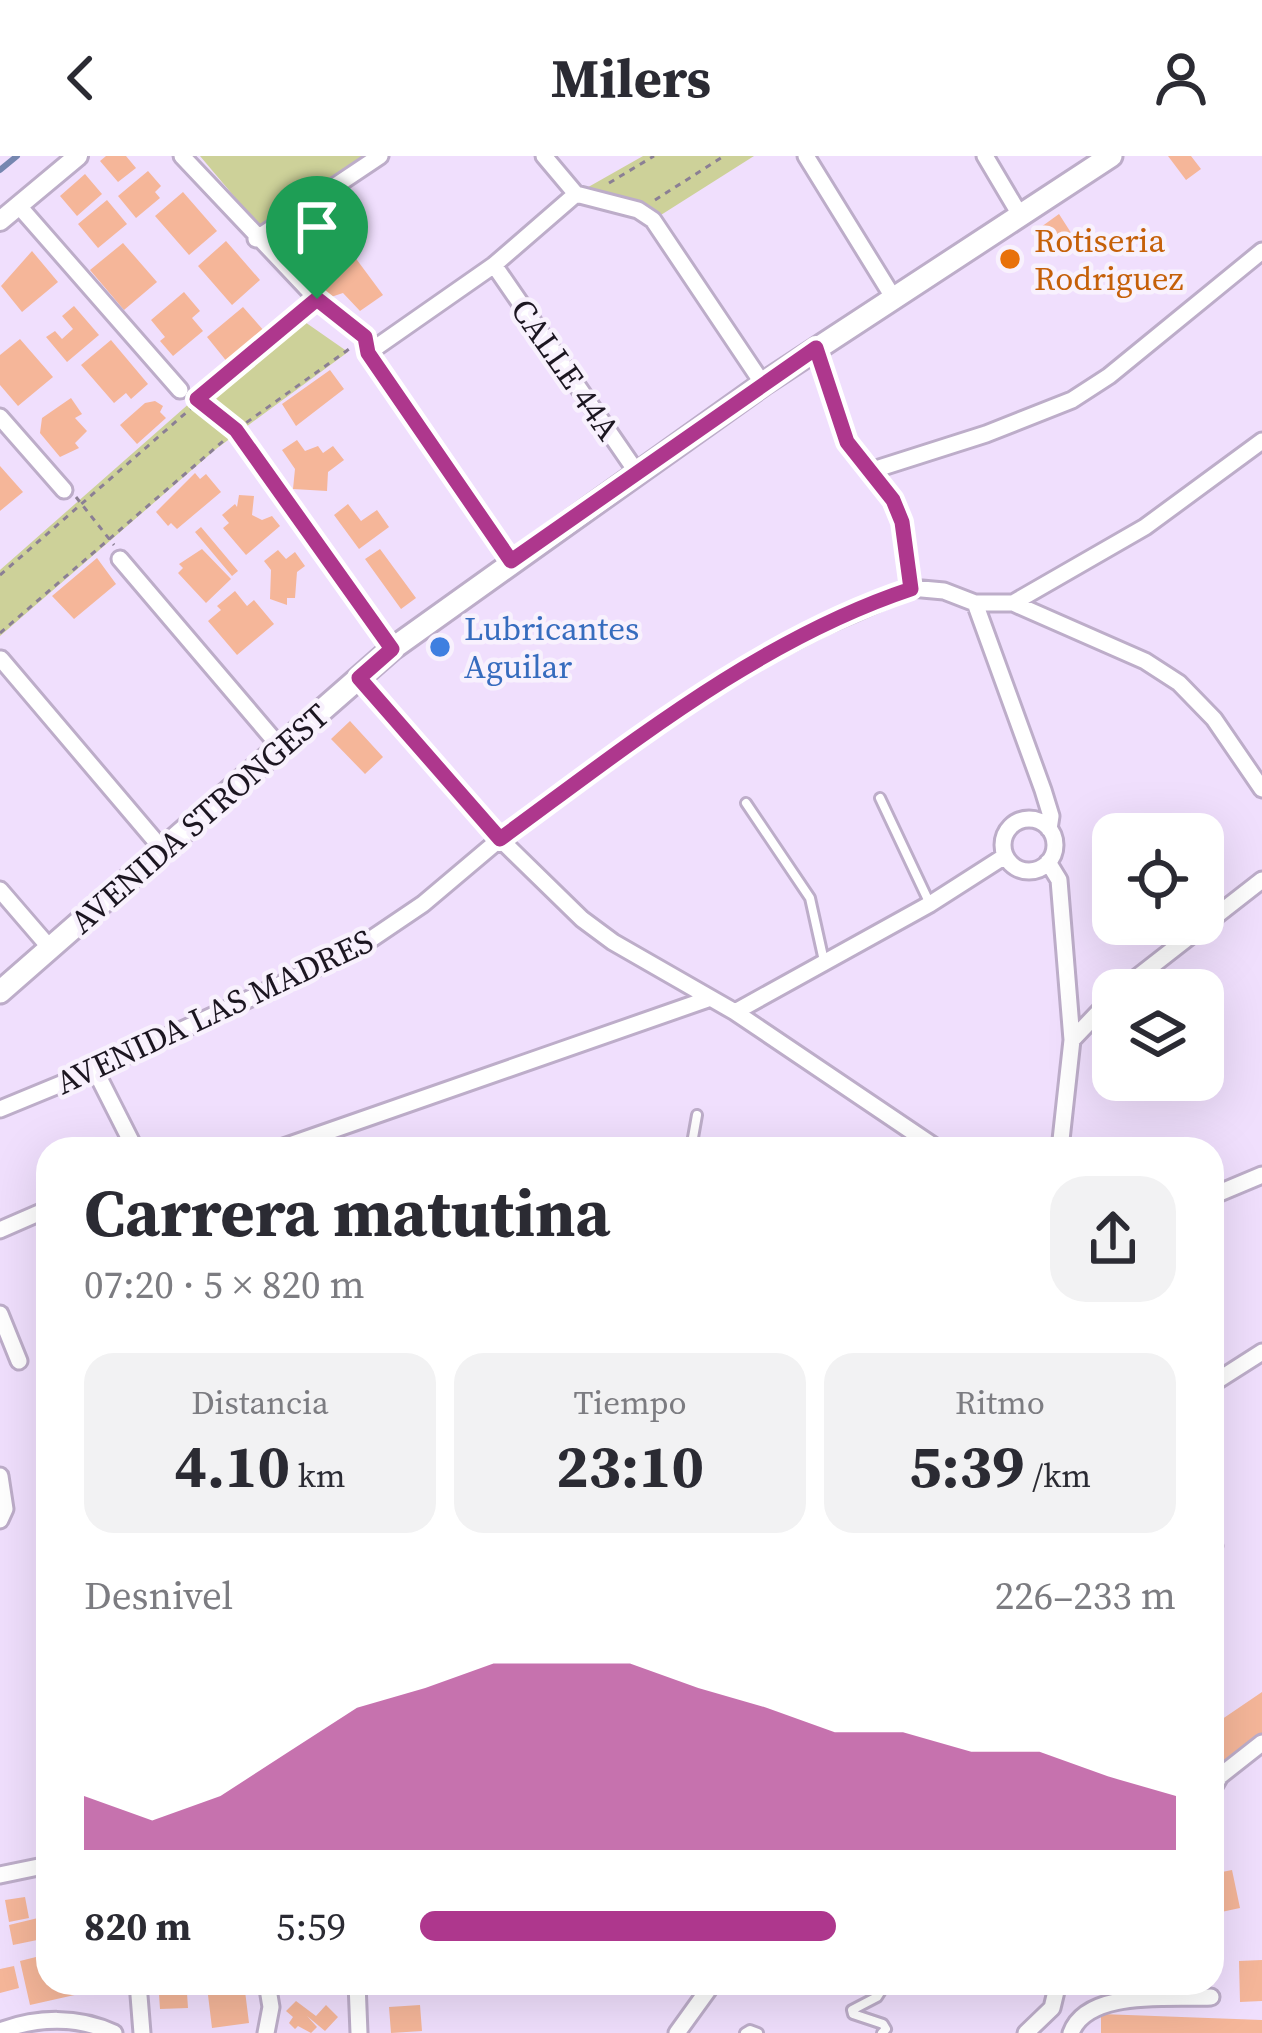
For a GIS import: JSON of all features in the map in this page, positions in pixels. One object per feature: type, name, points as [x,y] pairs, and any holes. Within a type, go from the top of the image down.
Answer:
[{"type":"main road","name":"AVENIDA STRONGEST","points":[[0,992],[392,649],[763,384],[1112,156]]},
{"type":"street","points":[[0,221],[78,156]]},
{"type":"street","points":[[182,156],[256,239],[367,345],[511,561]]},
{"type":"street","points":[[256,239],[380,156]]},
{"type":"street","points":[[544,156],[581,195],[638,210],[653,220],[763,384]]},
{"type":"street","points":[[806,156],[893,297]]},
{"type":"street","points":[[985,156],[1020,215]]},
{"type":"street","points":[[367,345],[494,265],[581,195]]},
{"type":"street","points":[[18,205],[180,390]]},
{"type":"street","points":[[873,470],[1072,400],[1109,376],[1262,251]]},
{"type":"street","name":"CALLE 44A","points":[[494,265],[638,474]]},
{"type":"street","points":[[816,348],[847,442],[854,455],[873,470],[902,522],[911,589],[944,591],[975,603],[1013,603],[1144,661],[1179,683],[1214,718],[1262,789]]},
{"type":"street","points":[[0,417],[64,490]]},
{"type":"street","points":[[1013,603],[1144,527],[1262,441]]},
{"type":"street","points":[[247,445],[392,649]]},
{"type":"street","points":[[120,559],[280,747]]},
{"type":"street","name":"AVENIDA LAS MADRES","points":[[0,1109],[355,950],[423,904],[500,839],[685,705],[826,625],[911,589]]},
{"type":"street","points":[[975,603],[1043,790],[1055,845],[1048,862],[1033,871],[1024,871],[1005,856]]},
{"type":"street","points":[[1,658],[164,850]]},
{"type":"street","points":[[359,678],[500,839],[582,919],[735,1012],[920,1137]]},
{"type":"street","points":[[1005,856],[1006,832],[1018,821],[1034,820],[1049,829]]},
{"type":"street","points":[[735,1012],[930,904],[1005,856]]},
{"type":"street","points":[[1048,862],[1060,880],[1072,1040],[1061,1137]]},
{"type":"street","points":[[1148,969],[1262,880]]},
{"type":"street","points":[[0,890],[50,948]]},
{"type":"street","points":[[312,1137],[708,999]]},
{"type":"street","points":[[1072,1040],[1092,1019]]},
{"type":"street","points":[[95,1070],[128,1137]]},
{"type":"street","points":[[1224,1191],[1262,1175]]},
{"type":"street","points":[[0,1230],[36,1214]]},
{"type":"street","points":[[0,1314],[19,1361]]},
{"type":"street","points":[[1224,1376],[1262,1352]]},
{"type":"street","points":[[0,1476],[5,1509],[0,1520]]},
{"type":"street","points":[[1224,1773],[1262,1743]]},
{"type":"street","points":[[0,1875],[36,1867]]},
{"type":"street","points":[[139,1995],[142,2033]]},
{"type":"street","points":[[266,2033],[269,1995]]},
{"type":"street","points":[[357,1995],[359,2033]]},
{"type":"street","points":[[677,2033],[704,1995]]},
{"type":"street","points":[[1026,2033],[1052,2008],[1055,1995]]},
{"type":"street","points":[[1071,2033],[1076,2018],[1101,2002],[1211,1996]]},
{"type":"street","points":[[0,2031],[77,2020],[114,2033]]},
{"type":"lane","points":[[880,798],[930,904]]},
{"type":"lane","points":[[746,803],[809,898],[824,961]]},
{"type":"lane","points":[[694,1137],[697,1115]]},
{"type":"lane","points":[[878,1995],[852,2010],[883,2024],[882,2033]]},
{"type":"lane","points":[[746,2033],[758,2033]]},
{"type":"path","points":[[581,195],[654,156]]},
{"type":"path","points":[[638,210],[724,156]]},
{"type":"path","points":[[0,575],[317,299]]},
{"type":"path","points":[[0,633],[236,430],[367,345]]},
{"type":"path","points":[[197,399],[247,445]]},
{"type":"path","points":[[82,501],[110,535]]},
{"type":"green space","points":[[200,156],[366,156],[260,227]]},
{"type":"green space","points":[[643,156],[754,156],[653,220],[576,194]]},
{"type":"green space","points":[[292,313],[348,352],[216,449],[0,636],[0,570]]},
{"type":"building","points":[[106,156],[126,156],[136,168],[118,182],[100,161]]},
{"type":"building","points":[[1168,156],[1191,156],[1201,169],[1186,180]]},
{"type":"building","points":[[148,171],[161,186],[155,192],[160,198],[136,218],[118,196]]},
{"type":"building","points":[[85,174],[102,194],[77,216],[60,196]]},
{"type":"building","points":[[183,192],[217,231],[189,255],[155,216]]},
{"type":"building","points":[[107,200],[127,224],[98,248],[78,224]]},
{"type":"building","points":[[1059,214],[1075,239],[1056,251],[1041,227]]},
{"type":"building","points":[[325,231],[330,238],[337,233],[383,295],[360,311],[343,293],[331,297],[307,276],[294,252]]},
{"type":"building","points":[[226,241],[260,280],[232,305],[198,266]]},
{"type":"building","points":[[123,243],[157,282],[124,310],[90,270]]},
{"type":"building","points":[[32,251],[58,282],[22,312],[1,286]]},
{"type":"building","points":[[184,292],[200,311],[192,318],[203,331],[173,356],[151,320]]},
{"type":"building","points":[[74,306],[99,335],[67,362],[46,337],[55,331],[62,339],[73,329],[62,316]]},
{"type":"building","points":[[243,307],[265,332],[228,363],[207,337]]},
{"type":"building","points":[[20,339],[53,377],[18,406],[0,385],[0,355]]},
{"type":"building","points":[[111,340],[148,384],[131,399],[126,393],[114,403],[81,365]]},
{"type":"building","points":[[330,370],[344,389],[296,426],[282,404]]},
{"type":"building","points":[[71,398],[82,414],[75,418],[87,431],[75,443],[79,448],[60,457],[40,433],[42,418]]},
{"type":"building","points":[[155,401],[163,406],[160,412],[166,418],[137,444],[120,425],[145,403]]},
{"type":"building","points":[[297,440],[305,451],[318,446],[323,453],[333,446],[344,460],[328,472],[327,491],[293,489],[295,469],[282,450]]},
{"type":"building","points":[[0,466],[23,492],[0,511]]},
{"type":"building","points":[[195,473],[200,479],[206,474],[221,492],[177,529],[171,523],[168,526],[156,512]]},
{"type":"building","points":[[239,495],[254,496],[252,515],[262,520],[272,516],[280,526],[246,555],[223,528],[229,523],[222,515],[237,507]]},
{"type":"building","points":[[348,504],[361,521],[377,510],[389,527],[359,549],[334,515]]},
{"type":"building","points":[[201,527],[238,571],[232,576],[195,532]]},
{"type":"building","points":[[202,549],[231,579],[206,603],[178,573],[183,568],[179,564]]},
{"type":"building","points":[[380,549],[416,598],[401,609],[365,559]]},
{"type":"building","points":[[278,550],[286,559],[295,552],[305,566],[297,572],[295,598],[287,598],[287,605],[270,599],[271,570],[264,561]]},
{"type":"building","points":[[97,558],[116,584],[74,619],[52,596]]},
{"type":"building","points":[[235,591],[247,606],[254,600],[274,624],[237,655],[208,621]]},
{"type":"building","points":[[350,721],[383,757],[365,774],[331,739]]},
{"type":"building","points":[[1262,1692],[1262,1736],[1224,1762],[1224,1718]]},
{"type":"building","points":[[1232,1870],[1240,1908],[1224,1911],[1224,1872]]},
{"type":"building","points":[[25,1897],[29,1918],[9,1922],[5,1900]]},
{"type":"building","points":[[36,1918],[36,1940],[13,1945],[9,1925]]},
{"type":"building","points":[[36,1957],[36,1995],[75,1995],[30,2005],[20,1961]]},
{"type":"building","points":[[1262,1960],[1262,2001],[1240,2002],[1239,1961]]},
{"type":"building","points":[[14,1966],[19,1988],[0,1993],[0,1969]]},
{"type":"building","points":[[159,1995],[187,1995],[188,2008],[160,2009]]},
{"type":"building","points":[[208,1995],[246,1995],[249,2023],[212,2028]]},
{"type":"building","points":[[296,2001],[316,2016],[326,2005],[338,2017],[325,2031],[307,2016],[317,2027],[311,2033],[298,2026],[295,2029],[286,2011]]},
{"type":"building","points":[[420,2005],[422,2031],[391,2033],[389,2007]]},
{"type":"building","points":[[1101,2014],[1262,2020],[1262,2033],[1101,2033]]},
{"type":"waterway","points":[[0,170],[17,156]]},
{"type":"place","name":"Rotiseria Rodriguez","points":[[1010,259]]},
{"type":"place","name":"Lubricantes Aguilar","points":[[440,647]]},
{"type":"route","points":[[317,299],[365,337],[368,353],[511,561],[816,348],[847,442],[854,455],[873,470],[902,522],[911,589],[756,661],[685,705],[500,839],[359,678],[392,649],[236,430],[197,399],[317,299]]}]
